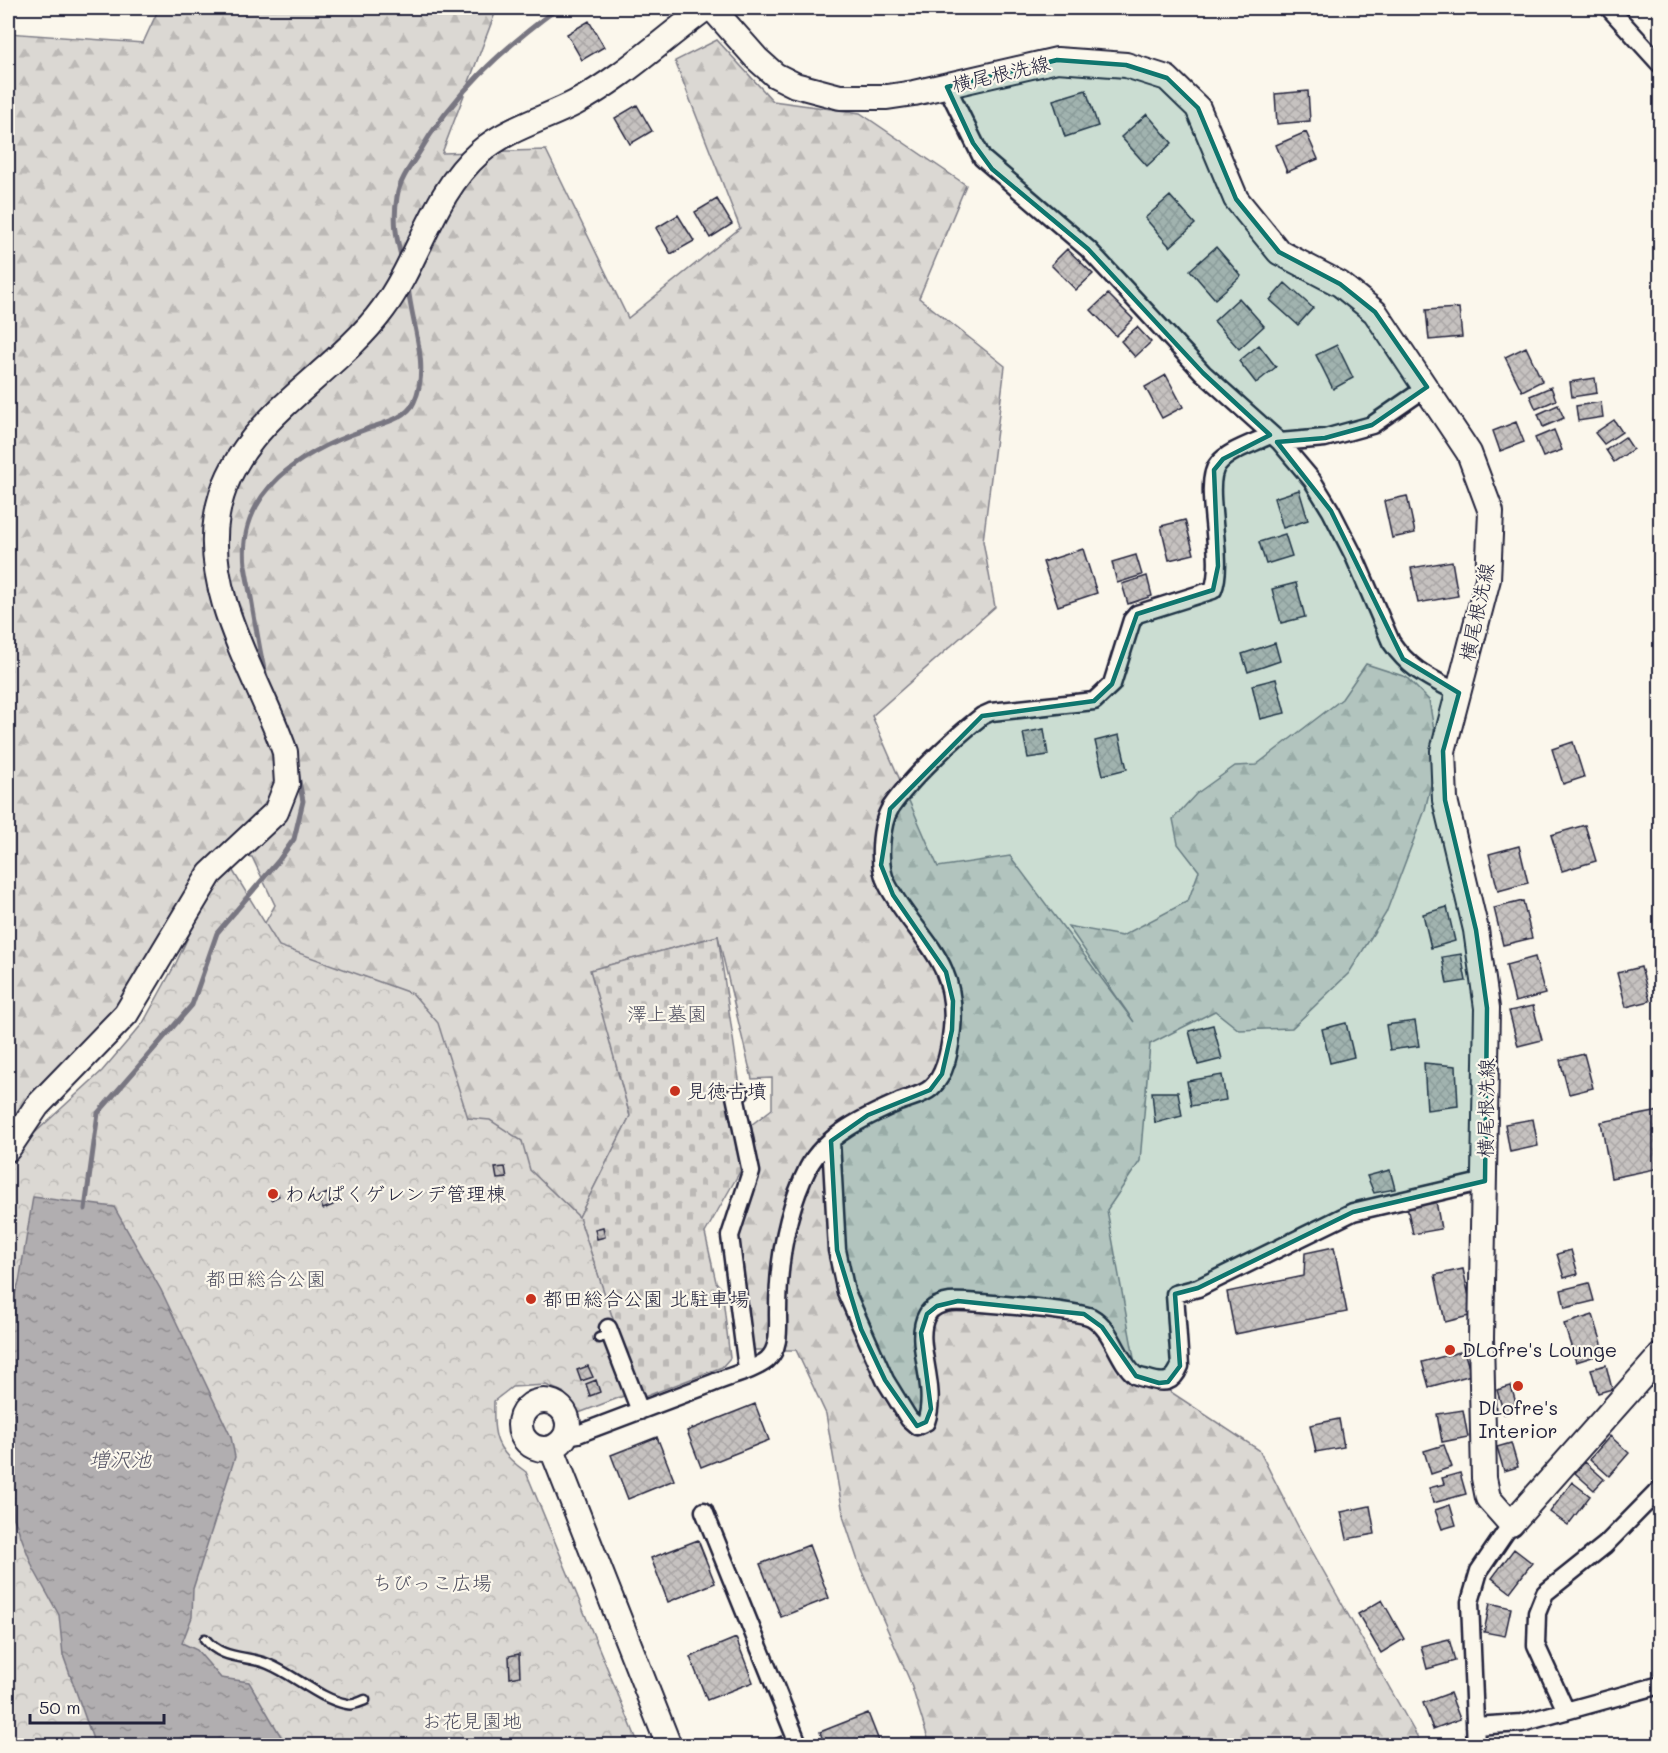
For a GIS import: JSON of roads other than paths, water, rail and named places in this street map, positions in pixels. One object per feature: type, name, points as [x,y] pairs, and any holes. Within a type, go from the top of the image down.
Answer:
[{"type":"main road","points":[[8,1149],[37,1106],[126,1014],[203,883],[268,822],[284,794],[289,773],[285,752],[231,621],[216,565],[217,514],[227,481],[241,453],[272,419],[366,332],[402,282],[444,196],[464,167],[496,141],[576,102],[606,84],[706,8]]},
{"type":"main road","name":"横尾根洗線","points":[[712,8],[757,59],[775,75],[795,85],[840,97],[887,97],[947,87],[1058,60],[1125,65],[1167,78],[1198,108],[1236,199],[1279,252],[1340,284],[1375,312],[1469,453],[1491,512],[1488,579],[1443,751],[1445,790],[1476,930],[1487,1008],[1481,1338],[1484,1478],[1488,1498],[1511,1524]]},
{"type":"main road","points":[[1511,1524],[1660,1356]]},
{"type":"main road","points":[[559,1442],[669,1746]]},
{"type":"street","points":[[1609,8],[1660,64]]},
{"type":"street","points":[[947,87],[982,158],[1074,236],[1203,373],[1275,439],[1312,480],[1331,511],[1391,642],[1402,659],[1412,668],[1459,693]]},
{"type":"street","points":[[559,1442],[766,1361],[775,1348],[779,1278],[795,1201],[809,1166],[831,1141],[868,1115],[930,1090],[942,1074],[948,1052],[953,1001],[945,972],[931,944],[885,882],[880,865],[890,809],[933,761],[982,716],[992,712],[1094,701],[1112,684],[1131,620],[1137,615],[1213,590],[1218,580],[1218,566],[1212,486],[1214,470],[1223,459],[1275,439],[1325,438],[1372,425],[1427,387]]},
{"type":"street","points":[[740,1094],[735,1096],[751,1172],[730,1236],[747,1369]]},
{"type":"street","points":[[831,1141],[837,1250],[846,1292],[885,1380],[909,1419],[917,1426],[926,1422],[931,1408],[930,1382],[921,1333],[927,1314],[937,1306],[958,1301],[1084,1314],[1102,1327],[1136,1376],[1159,1383],[1168,1382],[1176,1376],[1180,1366],[1175,1294],[1198,1288],[1353,1212],[1485,1182]]},
{"type":"street","points":[[606,1333],[639,1411]]},
{"type":"street","points":[[1566,1711],[1536,1645],[1537,1613],[1545,1593],[1605,1545],[1660,1489]]},
{"type":"street","points":[[704,1511],[799,1746]]},
{"type":"street","points":[[1476,1746],[1470,1602],[1479,1571],[1511,1524]]},
{"type":"street","points":[[1475,1726],[1522,1723],[1660,1685]]},
{"type":"lane","points":[[205,1639],[212,1648],[238,1659],[266,1663],[327,1697],[350,1705],[365,1700]]},
{"type":"water","name":"増沢池","points":[[33,1197],[114,1207],[161,1290],[231,1437],[235,1457],[193,1589],[192,1617],[182,1643],[197,1650],[221,1678],[249,1682],[286,1745],[95,1745],[63,1655],[59,1615],[33,1568],[14,1518],[8,1438],[8,1312],[19,1282]]},
{"type":"waterway","points":[[402,259],[395,213],[398,191],[408,170],[431,134],[462,93],[517,40],[558,8]]},
{"type":"waterway","points":[[266,677],[245,565],[245,539],[252,516],[263,495],[297,462],[341,439],[399,417],[410,408],[419,388],[421,374],[408,286]]},
{"type":"waterway","points":[[85,1209],[98,1113],[192,1005],[217,933],[294,839],[303,801],[297,771]]},
{"type":"place","name":"見徳古墳","points":[[675,1091]]},
{"type":"place","name":"わんぱくゲレンデ管理棟","points":[[273,1194]]},
{"type":"place","name":"都田総合公園 北駐車場","points":[[531,1299]]},
{"type":"place","name":"DLofre's Lounge","points":[[1450,1350]]},
{"type":"place","name":"DLofre's Interior","points":[[1518,1386]]},
{"type":"park label","name":"澤上墓園","points":[[667,1014]]},
{"type":"park label","name":"都田総合公園","points":[[266,1279]]},
{"type":"park label","name":"ちびっこ広場","points":[[432,1583]]},
{"type":"park label","name":"お花見園地","points":[[472,1721]]}]
